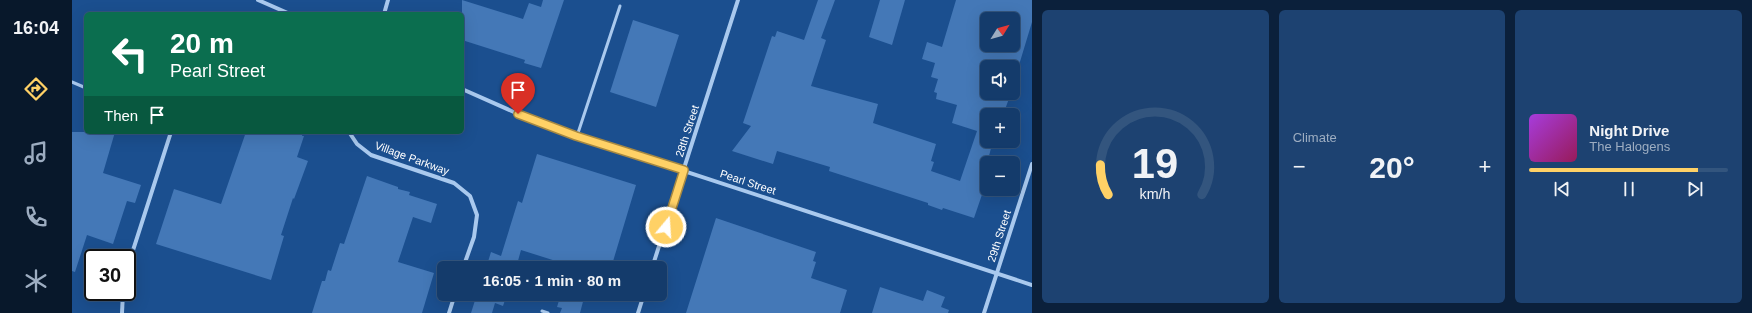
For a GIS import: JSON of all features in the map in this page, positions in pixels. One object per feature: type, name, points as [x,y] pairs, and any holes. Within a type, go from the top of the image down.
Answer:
[{"type":"street","points":[[258,0],[285,12]]},
{"type":"street","points":[[385,12],[388,0]]},
{"type":"street","name":"28th Street","points":[[654,261],[738,0]]},
{"type":"street","name":"Pearl Street","points":[[464,90],[532,120],[576,136],[684,170],[1032,285]]},
{"type":"street","points":[[133,249],[170,134]]},
{"type":"street","name":"Village Parkway","points":[[350,134],[357,144],[371,155],[454,183],[470,196],[477,215],[474,237],[465,261]]},
{"type":"street","name":"29th Street","points":[[984,313],[1032,164]]},
{"type":"street","points":[[122,313],[123,301]]},
{"type":"street","points":[[449,313],[453,301]]},
{"type":"street","points":[[638,313],[642,301]]},
{"type":"lane","points":[[576,136],[620,6]]},
{"type":"lane","points":[[72,82],[84,87]]},
{"type":"lane","points":[[542,311],[548,313]]},
{"type":"building","points":[[462,0],[523,19],[529,3],[541,7],[543,0],[564,0],[541,68],[524,63],[525,60],[464,41],[464,12],[462,12]]},
{"type":"building","points":[[818,0],[835,0],[821,38],[826,40],[811,86],[878,104],[873,123],[936,144],[931,161],[934,162],[931,171],[960,181],[977,131],[952,123],[957,105],[936,99],[937,93],[934,92],[938,79],[931,77],[935,63],[922,59],[927,42],[942,47],[956,0],[1032,0],[1032,22],[1020,62],[1020,60],[980,60],[980,100],[1008,100],[1006,108],[980,108],[980,148],[991,148],[989,156],[980,156],[980,196],[982,196],[974,218],[943,208],[942,210],[928,205],[928,203],[829,171],[830,167],[777,151],[773,164],[732,151],[751,126],[743,123],[772,36],[775,37],[777,31],[804,40]]},
{"type":"building","points":[[880,0],[905,0],[892,45],[869,37]]},
{"type":"building","points":[[633,20],[679,35],[656,107],[610,92]]},
{"type":"building","points":[[72,132],[84,132],[84,134],[114,134],[103,173],[141,185],[135,203],[127,201],[113,244],[87,235],[75,272],[72,271]]},
{"type":"building","points":[[245,134],[302,134],[302,136],[304,136],[297,157],[308,161],[294,199],[293,198],[281,235],[284,236],[271,280],[156,244],[174,189],[221,204]]},
{"type":"building","points":[[537,154],[636,185],[613,261],[556,261],[521,250],[518,261],[488,261],[491,252],[501,256],[518,201],[522,203]]},
{"type":"building","points":[[367,176],[398,187],[398,189],[410,192],[409,195],[437,204],[431,223],[413,217],[398,262],[434,273],[422,313],[312,313],[322,281],[325,281],[328,270],[331,271],[340,243],[344,244]]},
{"type":"building","points":[[716,218],[816,252],[813,261],[816,262],[811,278],[847,290],[840,313],[686,313]]},
{"type":"building","points":[[880,287],[923,301],[927,290],[945,297],[941,307],[949,310],[948,313],[872,313]]},
{"type":"building","points":[[475,301],[505,301],[503,306],[495,303],[492,313],[471,313]]},
{"type":"building","points":[[559,301],[583,301],[580,313],[560,313],[562,308],[557,307]]},
{"type":"route","points":[[518,114],[576,136],[684,170],[666,227]]}]
